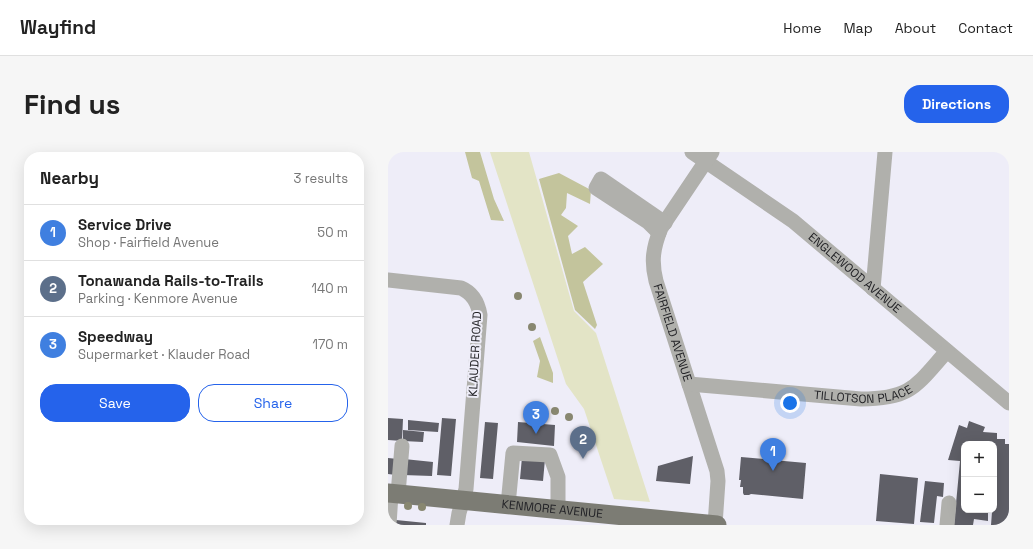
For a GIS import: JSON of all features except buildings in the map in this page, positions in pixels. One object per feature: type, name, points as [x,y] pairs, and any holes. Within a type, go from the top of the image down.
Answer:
[{"type":"main road","name":"KENMORE AVENUE","points":[[392,494],[716,525]]},
{"type":"street","name":"ENGLEWOOD AVENUE","points":[[692,152],[709,157],[793,221],[1009,403]]},
{"type":"street","points":[[873,289],[885,152]]},
{"type":"street","name":"FAIRFIELD AVENUE","points":[[709,157],[662,228],[656,242],[653,255],[653,268],[717,470],[716,525]]},
{"type":"street","name":"KLAUDER ROAD","points":[[388,280],[461,288],[469,292],[478,306],[480,316],[466,489],[462,500],[457,525]]},
{"type":"street","name":"TILLOTSON PLACE","points":[[690,384],[861,399],[880,399],[893,397],[907,392],[916,385],[946,351]]},
{"type":"street","points":[[389,525],[392,494],[402,446]]},
{"type":"street","points":[[508,505],[513,453],[550,455],[558,477],[558,510]]},
{"type":"street","points":[[947,525],[949,502]]},
{"type":"green space","points":[[465,152],[480,152],[494,199],[504,221],[491,220],[479,181],[472,178]]},
{"type":"green space","points":[[490,152],[529,152],[574,311],[596,333],[650,502],[614,499],[584,409],[566,384]]},
{"type":"green space","points":[[559,173],[591,190],[590,204],[567,193],[566,208],[561,215],[578,226],[568,236],[572,254],[585,247],[603,264],[583,282],[597,325],[595,329],[575,310],[539,179]]},
{"type":"green space","points":[[540,337],[553,373],[553,383],[537,377],[540,361],[533,341]]},
{"type":"place","name":"Speedway","points":[[536,434]]},
{"type":"place","name":"Tonawanda Rails-to-Trails","points":[[583,459]]},
{"type":"place","name":"Service Drive","points":[[773,471]]}]
